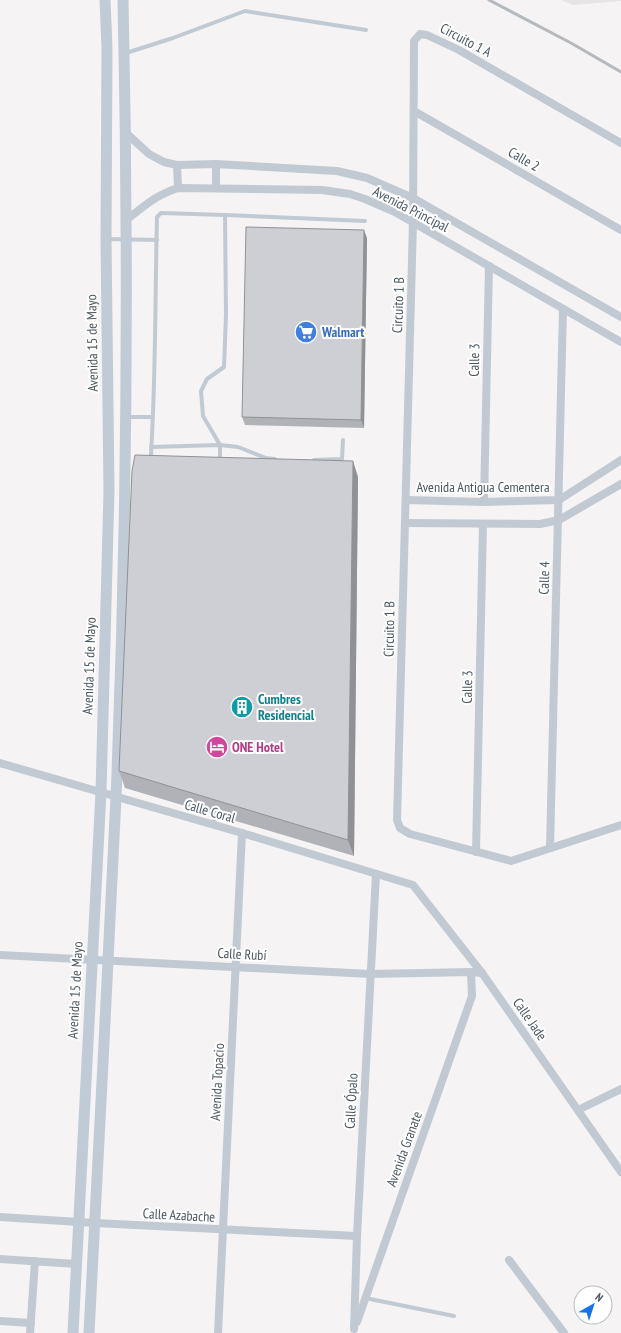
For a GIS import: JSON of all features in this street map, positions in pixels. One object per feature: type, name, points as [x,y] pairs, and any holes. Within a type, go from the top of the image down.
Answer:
[{"type":"main road","name":"Avenida 15 de Mayo","points":[[73,1333],[101,792],[109,490],[106,240],[107,48],[105,0]]},
{"type":"main road","points":[[89,1333],[116,797],[121,756],[122,731],[125,604],[124,489],[126,418],[126,133],[123,0]]},
{"type":"main road","points":[[109,490],[124,489]]},
{"type":"street","name":"Circuito 1 A","points":[[413,198],[414,41],[420,34],[427,34],[473,57],[621,143]]},
{"type":"street","name":"Calle 2","points":[[414,111],[621,230]]},
{"type":"street","name":"Avenida Principal","points":[[126,133],[149,154],[164,162],[176,165],[216,164],[337,172],[367,178],[413,198],[621,317]]},
{"type":"street","points":[[216,164],[216,188]]},
{"type":"street","points":[[176,165],[178,188]]},
{"type":"street","name":"Avenida Principal","points":[[126,220],[150,200],[164,192],[178,188],[322,190],[350,194],[395,212],[621,342]]},
{"type":"street","name":"Circuito 1 B","points":[[413,198],[397,820],[400,828],[410,834],[511,861],[621,825]]},
{"type":"street","name":"Calle 3","points":[[484,502],[489,266]]},
{"type":"street","name":"Calle 4","points":[[550,848],[560,500],[563,309]]},
{"type":"street","name":"Avenida Antigua Cementera","points":[[406,500],[484,502],[560,500],[621,460]]},
{"type":"street","points":[[405,523],[540,524],[559,520],[621,484]]},
{"type":"street","name":"Calle 3","points":[[476,852],[483,524]]},
{"type":"street","name":"Calle Coral","points":[[0,764],[242,833],[413,885]]},
{"type":"street","name":"Avenida Topacio","points":[[218,1333],[242,833]]},
{"type":"street","name":"Calle Ópalo","points":[[353,1331],[356,1236],[376,874]]},
{"type":"street","name":"Calle Jade","points":[[413,885],[482,973],[621,1172]]},
{"type":"street","name":"Calle Rubí","points":[[0,955],[370,974],[482,973]]},
{"type":"street","name":"Avenida Granate","points":[[353,1331],[472,996],[471,972]]},
{"type":"street","points":[[578,1110],[621,1089]]},
{"type":"street","name":"Calle Azabache","points":[[0,1218],[356,1236]]},
{"type":"street","points":[[0,1259],[76,1264]]},
{"type":"street","points":[[509,1260],[564,1333]]},
{"type":"street","points":[[30,1333],[35,1261]]},
{"type":"street","points":[[0,1321],[31,1323]]},
{"type":"lane","points":[[124,53],[173,38],[245,10],[366,30]]},
{"type":"lane","points":[[157,460],[152,458],[151,447],[157,217],[162,213],[365,222]]},
{"type":"lane","points":[[210,460],[219,459],[220,445],[203,416],[201,391],[207,379],[224,366],[226,315],[225,215]]},
{"type":"lane","points":[[106,240],[157,240]]},
{"type":"lane","points":[[126,418],[152,417]]},
{"type":"lane","points":[[305,460],[342,459],[343,440]]},
{"type":"lane","points":[[151,447],[220,445],[238,447],[266,458],[278,459]]},
{"type":"lane","points":[[212,825],[220,803]]},
{"type":"lane","points":[[365,1298],[454,1316]]},
{"type":"shaded area","points":[[561,0],[621,0],[621,1],[573,5]]},
{"type":"building","name":"Walmart","points":[[246,227],[364,230],[361,420],[242,417]]},
{"type":"building","name":"Cumbres Residencial","points":[[135,455],[353,461],[348,840],[119,771],[132,471]]},
{"type":"railway","points":[[489,0],[571,43],[621,72]]},
{"type":"place","name":"Walmart","points":[[306,332]]},
{"type":"place","name":"Cumbres Residencial","points":[[242,707]]},
{"type":"place","name":"ONE Hotel","points":[[217,747]]}]
